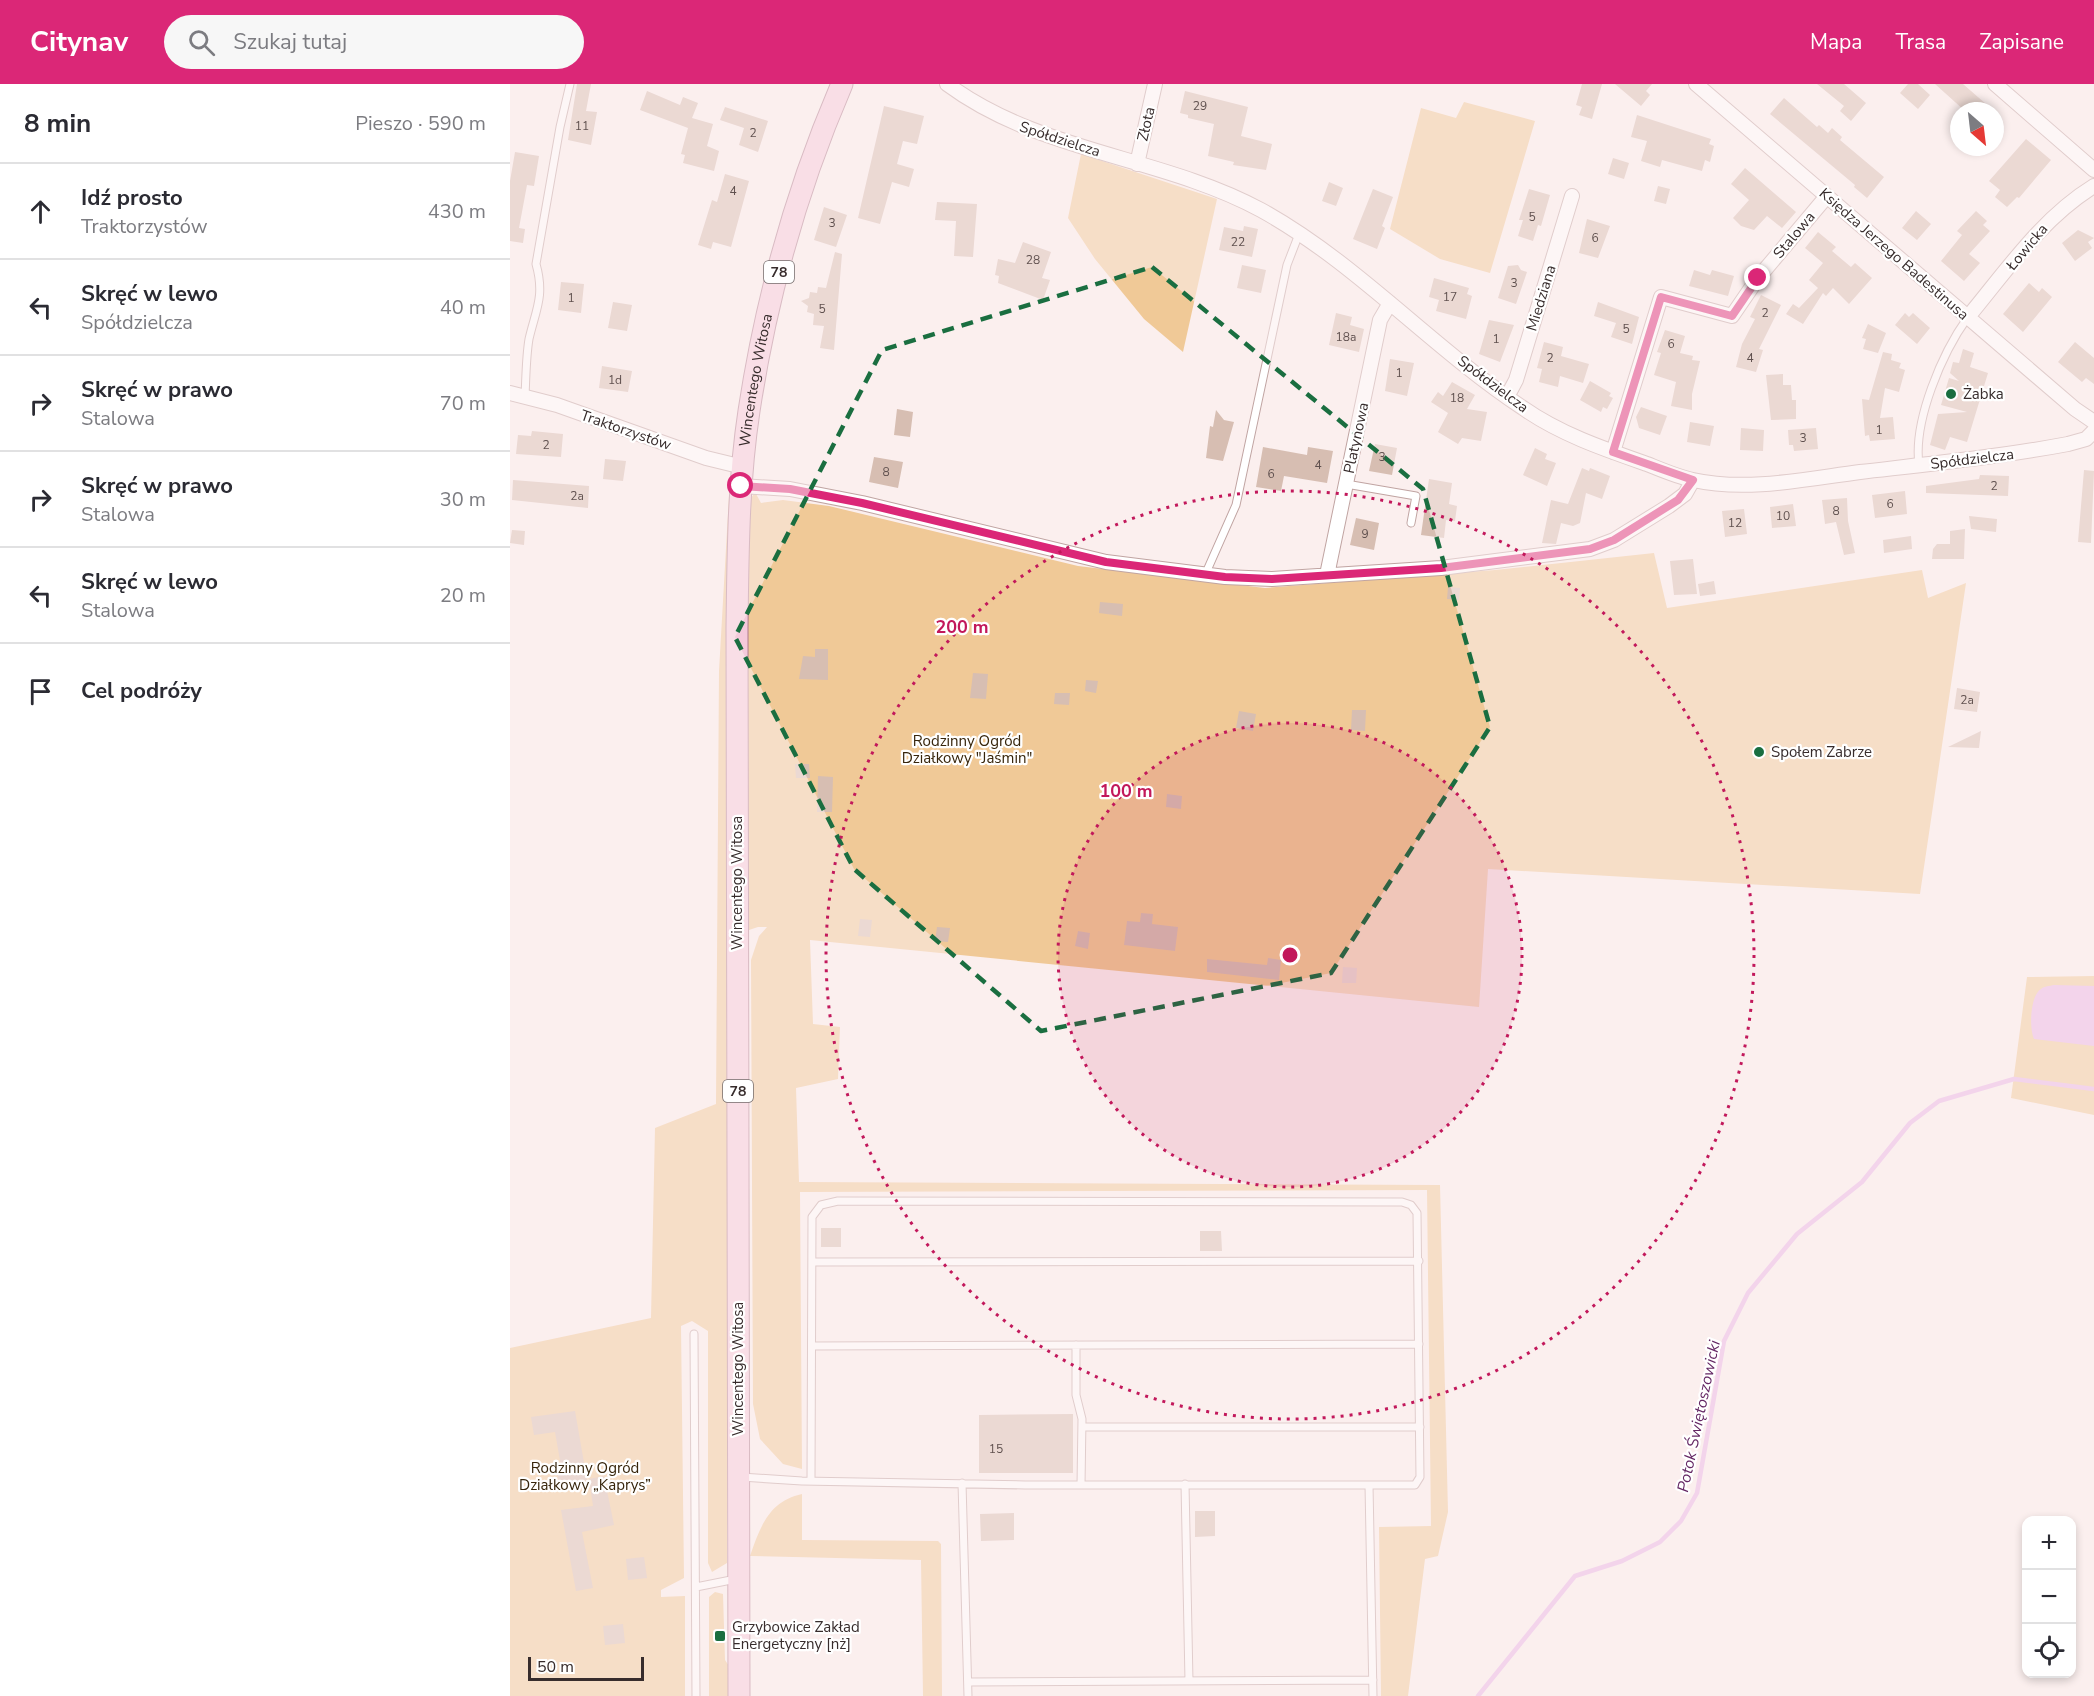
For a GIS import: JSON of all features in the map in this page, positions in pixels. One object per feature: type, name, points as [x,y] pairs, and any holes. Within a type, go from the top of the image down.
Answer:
[{"type":"main road","name":"Wincentego Witosa","points":[[739,1696],[736,628],[742,476],[749,411],[787,238],[801,189],[842,84]]},
{"type":"street","name":"Spółdzielcza","points":[[947,84],[977,105],[1004,119],[1223,192],[1260,209],[1299,234],[1390,303],[1507,397],[1554,427],[1613,452],[1693,480],[1755,484],[1919,465],[2068,444],[2086,439],[2094,431]]},
{"type":"street","name":"Złota","points":[[1137,164],[1155,84]]},
{"type":"street","name":"Księdza Jerzego Badestinusa","points":[[1696,84],[2094,422]]},
{"type":"street","points":[[1995,84],[2094,170]]},
{"type":"street","name":"Łowicka","points":[[1968,317],[2040,229],[2059,211],[2094,186]]},
{"type":"street","name":"Miedziana","points":[[1507,397],[1516,380],[1572,196]]},
{"type":"street","name":"Stalowa","points":[[1613,452],[1661,297],[1732,316],[1758,278],[1827,196]]},
{"type":"street","name":"Platynowa","points":[[1328,575],[1380,320],[1390,303]]},
{"type":"street","name":"Traktorzystów","points":[[510,393],[525,396],[706,458],[742,476],[790,489],[862,503],[1088,559],[1205,574],[1272,579],[1441,568],[1590,549],[1620,536],[1678,500],[1693,480]]},
{"type":"lane","points":[[525,396],[529,340],[540,302],[541,282],[536,264],[560,127],[570,84]]},
{"type":"lane","points":[[1205,574],[1236,505],[1289,255],[1299,234]]},
{"type":"lane","points":[[1919,465],[1917,448],[1920,432],[1942,359],[1968,317]]},
{"type":"lane","points":[[1346,484],[1416,496],[1411,523]]},
{"type":"lane","points":[[738,1477],[811,1481],[1080,1485],[1415,1485],[1420,1477],[1417,1213],[1411,1205],[1402,1202],[838,1201],[821,1205],[812,1217],[811,1481]]},
{"type":"lane","points":[[812,1262],[1419,1261]]},
{"type":"lane","points":[[694,1334],[696,1696]]},
{"type":"lane","points":[[812,1346],[1419,1344]]},
{"type":"lane","points":[[1076,1345],[1076,1395],[1083,1427],[1080,1485]]},
{"type":"lane","points":[[1083,1427],[1420,1427]]},
{"type":"lane","points":[[962,1483],[968,1696]]},
{"type":"lane","points":[[1185,1484],[1189,1681]]},
{"type":"lane","points":[[1369,1485],[1373,1696]]},
{"type":"lane","points":[[696,1587],[738,1578]]},
{"type":"lane","points":[[968,1682],[1373,1680]]},
{"type":"highlighted area","points":[[1152,267],[1423,489],[1490,727],[1331,973],[1041,1031],[854,869],[735,637],[882,350]]},
{"type":"green space","points":[[1464,102],[1535,121],[1490,273],[1440,259],[1390,229],[1421,108],[1456,118]]},
{"type":"green space","points":[[1081,154],[1217,199],[1183,352],[1144,319],[1095,259],[1068,218]]},
{"type":"green space","name":"Rodzinny Ogród Działkowy „Kaprys”","points":[[730,478],[727,1563],[712,1572],[708,1563],[708,1331],[692,1321],[681,1326],[684,1578],[661,1590],[661,1597],[685,1596],[685,1696],[510,1696],[510,1348],[651,1318],[655,1128],[716,1104],[719,671]]},
{"type":"green space","name":"Rodzinny Ogród Działkowy \"Jaśmin\"","points":[[755,492],[761,503],[783,500],[829,506],[1078,566],[1265,588],[1495,570],[1654,553],[1667,608],[1922,570],[1928,598],[1966,583],[1920,894],[1488,869],[1479,1007],[810,940],[813,1024],[840,1027],[838,1079],[796,1088],[799,1182],[1440,1185],[1448,1512],[1438,1556],[1425,1559],[1408,1696],[1381,1696],[1379,1527],[1431,1526],[1427,1190],[800,1192],[802,1469],[783,1464],[760,1439],[753,1404],[751,960],[759,936],[767,927],[746,931],[748,503]]},
{"type":"green space","points":[[2094,976],[2094,1115],[2011,1098],[2027,977]]},
{"type":"green space","points":[[802,1494],[802,1540],[938,1541],[941,1544],[942,1696],[923,1696],[921,1560],[750,1556],[767,1517],[781,1503]]},
{"type":"green space","points":[[715,1592],[723,1594],[725,1660],[731,1669],[731,1696],[709,1696],[709,1597]]},
{"type":"shaded area","points":[[2054,985],[2094,986],[2094,1046],[2034,1039],[2031,1020],[2035,998],[2042,988]]},
{"type":"building","points":[[577,84],[591,84],[586,111],[597,112],[591,145],[568,140]]},
{"type":"building","points":[[1582,84],[1602,84],[1592,119],[1579,115],[1582,107],[1576,105]]},
{"type":"building","points":[[1615,84],[1652,84],[1646,91],[1650,95],[1641,106]]},
{"type":"building","points":[[1817,84],[1844,84],[1866,103],[1851,121],[1840,111],[1844,106]]},
{"type":"building","points":[[1908,84],[1918,84],[1930,95],[1918,109],[1900,93]]},
{"type":"building","points":[[1935,84],[1963,84],[1984,102],[1955,102]]},
{"type":"building","points":[[647,91],[680,105],[683,97],[698,103],[692,118],[713,124],[707,146],[719,151],[714,171],[683,163],[685,155],[681,154],[688,128],[640,110]]},
{"type":"building","points":[[1185,91],[1248,107],[1241,136],[1272,144],[1266,170],[1233,165],[1234,162],[1208,156],[1214,124],[1188,118],[1188,115],[1180,113]]},
{"type":"building","points":[[1784,98],[1817,127],[1819,125],[1828,133],[1832,128],[1842,137],[1840,140],[1884,177],[1867,198],[1854,187],[1855,185],[1770,114]]},
{"type":"building","points":[[884,106],[924,116],[917,144],[903,141],[897,164],[914,169],[909,187],[892,182],[880,224],[858,218]]},
{"type":"building","points":[[725,107],[768,121],[758,152],[739,145],[744,128],[720,120]]},
{"type":"building","points":[[1637,115],[1711,139],[1709,144],[1714,146],[1710,162],[1705,160],[1702,171],[1662,160],[1660,167],[1641,161],[1647,141],[1631,137]]},
{"type":"building","points":[[2026,139],[2051,160],[2019,198],[2017,197],[2007,207],[1995,197],[2000,190],[1989,181]]},
{"type":"building","points":[[515,152],[539,156],[534,186],[527,185],[519,228],[525,229],[523,243],[510,241],[510,181]]},
{"type":"building","points":[[1613,158],[1629,163],[1624,179],[1608,174]]},
{"type":"building","points":[[1745,168],[1796,212],[1782,228],[1767,216],[1754,230],[1741,226],[1733,218],[1749,200],[1731,184]]},
{"type":"building","points":[[725,174],[749,181],[731,247],[713,242],[711,249],[698,245],[712,200],[717,202]]},
{"type":"building","points":[[1329,182],[1343,188],[1336,206],[1322,201]]},
{"type":"building","points":[[1658,186],[1670,189],[1666,204],[1654,201]]},
{"type":"building","points":[[1373,189],[1393,197],[1382,226],[1385,228],[1377,249],[1353,239]]},
{"type":"building","points":[[1529,189],[1550,195],[1541,226],[1538,225],[1533,241],[1518,236],[1523,220],[1519,220]]},
{"type":"building","points":[[937,202],[977,204],[973,257],[954,256],[956,221],[935,220]]},
{"type":"building","points":[[824,207],[847,215],[836,247],[814,240]]},
{"type":"building","points":[[1916,211],[1931,224],[1917,240],[1902,228]]},
{"type":"building","points":[[1976,211],[1987,221],[1983,225],[1990,231],[1969,254],[1980,263],[1964,281],[1941,261],[1962,235],[1957,231]]},
{"type":"building","points":[[1587,219],[1610,226],[1598,258],[1579,253]]},
{"type":"building","points":[[1244,226],[1258,229],[1252,257],[1219,250],[1224,227],[1243,231]]},
{"type":"building","points":[[2078,230],[2094,238],[2088,242],[2092,248],[2075,261],[2062,243]]},
{"type":"building","points":[[1818,232],[1836,247],[1832,251],[1851,267],[1855,263],[1872,278],[1849,304],[1833,288],[1826,296],[1823,293],[1803,324],[1786,314],[1793,304],[1799,308],[1818,288],[1809,280],[1823,263],[1805,248]]},
{"type":"building","points":[[1023,242],[1051,252],[1042,278],[1050,280],[1043,300],[998,283],[999,276],[995,275],[998,259],[1015,263]]},
{"type":"building","points":[[835,252],[842,254],[834,350],[820,348],[824,326],[813,325],[814,314],[807,312],[808,306],[801,301],[809,298],[810,292],[817,293],[818,287],[826,288]]},
{"type":"building","points":[[1242,265],[1266,270],[1261,293],[1237,288]]},
{"type":"building","points":[[1518,265],[1521,270],[1527,272],[1516,304],[1498,298],[1508,266]]},
{"type":"building","points":[[1694,270],[1710,275],[1712,270],[1734,276],[1728,296],[1689,286]]},
{"type":"building","points":[[1434,278],[1469,288],[1467,294],[1472,296],[1466,319],[1436,311],[1439,300],[1429,297]]},
{"type":"building","points":[[561,282],[584,284],[581,313],[558,310]]},
{"type":"building","points":[[2029,283],[2039,292],[2042,288],[2052,297],[2023,332],[2003,314]]},
{"type":"building","points":[[1761,295],[1781,305],[1759,349],[1763,350],[1756,372],[1736,367],[1742,344],[1755,319],[1750,317]]},
{"type":"building","points":[[613,302],[632,305],[627,331],[608,328]]},
{"type":"building","points":[[1598,302],[1639,317],[1632,344],[1611,337],[1616,323],[1594,316]]},
{"type":"building","points":[[1336,313],[1352,317],[1350,325],[1364,329],[1359,352],[1329,345]]},
{"type":"building","points":[[1905,313],[1909,317],[1913,313],[1930,328],[1917,344],[1895,325]]},
{"type":"building","points":[[1489,320],[1514,325],[1500,362],[1479,354]]},
{"type":"building","points":[[1868,324],[1886,333],[1878,353],[1863,349],[1866,339],[1862,338]]},
{"type":"building","points":[[1665,330],[1685,336],[1680,353],[1693,356],[1692,360],[1700,361],[1692,394],[1692,410],[1671,406],[1676,382],[1654,375],[1661,353],[1657,352]]},
{"type":"building","points":[[1544,342],[1563,347],[1561,356],[1589,364],[1583,383],[1560,376],[1558,387],[1539,382],[1542,369],[1537,368]]},
{"type":"building","points":[[2075,342],[2094,358],[2094,384],[2086,378],[2082,382],[2058,362]]},
{"type":"building","points":[[1963,349],[1974,353],[1970,367],[1988,373],[1967,442],[1950,437],[1945,450],[1930,445],[1938,414],[1967,412],[1941,405],[1949,378],[1959,381],[1950,373],[1953,362],[1959,363]]},
{"type":"building","points":[[1883,352],[1892,354],[1891,360],[1901,363],[1899,368],[1905,370],[1899,392],[1885,388],[1880,418],[1893,417],[1895,439],[1870,441],[1869,435],[1865,436],[1862,399],[1869,400]]},
{"type":"building","points":[[1390,359],[1414,363],[1407,396],[1385,391]]},
{"type":"building","points":[[602,366],[632,371],[628,392],[599,388]]},
{"type":"building","points":[[1783,374],[1783,385],[1791,385],[1792,400],[1796,400],[1796,419],[1771,420],[1766,375]]},
{"type":"building","points":[[1590,381],[1611,393],[1609,396],[1613,398],[1607,409],[1603,407],[1601,412],[1580,400]]},
{"type":"building","points":[[1452,382],[1475,395],[1467,409],[1487,412],[1481,441],[1462,438],[1458,444],[1438,432],[1448,413],[1431,402],[1438,392],[1443,396]]},
{"type":"building","points":[[1641,407],[1667,416],[1660,435],[1639,428],[1636,417]]},
{"type":"building","points":[[897,409],[913,412],[910,437],[894,435]]},
{"type":"building","points":[[1216,410],[1224,420],[1234,422],[1223,461],[1206,458],[1210,426],[1213,427]]},
{"type":"building","points":[[1690,422],[1714,426],[1710,446],[1687,442]]},
{"type":"building","points":[[1741,428],[1764,430],[1763,451],[1740,450]]},
{"type":"building","points":[[1816,428],[1818,449],[1794,451],[1793,445],[1789,445],[1788,430]]},
{"type":"building","points":[[532,431],[563,434],[561,457],[516,454],[518,435],[531,436]]},
{"type":"building","points":[[1375,444],[1397,448],[1392,475],[1369,471]]},
{"type":"building","points":[[1263,447],[1307,455],[1308,447],[1333,451],[1327,483],[1284,476],[1281,491],[1256,487]]},
{"type":"building","points":[[1535,448],[1547,454],[1545,459],[1556,463],[1547,486],[1523,475]]},
{"type":"building","points":[[874,457],[903,462],[898,488],[869,482]]},
{"type":"building","points":[[605,459],[626,461],[623,481],[603,479]]},
{"type":"building","points":[[1582,468],[1589,471],[1590,468],[1610,476],[1602,499],[1586,493],[1580,523],[1573,526],[1561,523],[1556,544],[1542,543],[1551,500],[1568,504]]},
{"type":"building","points":[[2084,470],[2094,471],[2091,543],[2078,542]]},
{"type":"building","points":[[1980,475],[2009,476],[2008,496],[1926,493],[1926,486],[1979,479]]},
{"type":"building","points":[[1429,479],[1452,483],[1449,504],[1457,506],[1455,521],[1446,520],[1444,538],[1421,535]]},
{"type":"building","points":[[513,480],[589,486],[588,508],[512,500]]},
{"type":"building","points":[[1905,491],[1907,514],[1875,518],[1872,495]]},
{"type":"building","points":[[1847,498],[1848,521],[1855,553],[1844,555],[1836,522],[1825,524],[1822,500]]},
{"type":"building","points":[[1793,504],[1796,526],[1772,528],[1770,507]]},
{"type":"building","points":[[1744,509],[1747,534],[1725,537],[1722,511]]},
{"type":"building","points":[[1969,516],[1997,519],[1996,532],[1971,529]]},
{"type":"building","points":[[1356,518],[1379,523],[1374,550],[1350,545]]},
{"type":"building","points":[[1965,529],[1964,559],[1932,559],[1933,549],[1937,544],[1950,544],[1950,531]]},
{"type":"building","points":[[512,530],[525,531],[524,545],[510,543]]},
{"type":"building","points":[[1911,536],[1912,549],[1884,553],[1883,540]]},
{"type":"building","points":[[1693,559],[1697,594],[1674,595],[1670,561]]},
{"type":"building","points":[[1714,581],[1716,594],[1700,596],[1698,584]]},
{"type":"building","points":[[1448,587],[1460,588],[1459,600],[1447,599]]},
{"type":"building","points":[[1100,602],[1123,604],[1122,616],[1099,613]]},
{"type":"building","points":[[815,649],[828,649],[828,680],[799,679],[803,656],[815,657]]},
{"type":"building","points":[[973,673],[988,674],[986,699],[970,698]]},
{"type":"building","points":[[1086,680],[1098,681],[1096,693],[1085,691]]},
{"type":"building","points":[[1957,688],[1980,692],[1977,712],[1954,709]]},
{"type":"building","points":[[1055,693],[1070,693],[1069,705],[1054,704]]},
{"type":"building","points":[[1352,710],[1366,710],[1365,731],[1351,730]]},
{"type":"building","points":[[1239,711],[1256,714],[1253,731],[1236,728]]},
{"type":"building","points":[[1981,731],[1979,748],[1948,747]]},
{"type":"building","points":[[795,764],[809,764],[810,778],[796,778]]},
{"type":"building","points":[[818,776],[833,777],[832,812],[817,812]]},
{"type":"building","points":[[1167,794],[1182,796],[1181,809],[1166,807]]},
{"type":"building","points":[[1141,913],[1153,914],[1152,924],[1178,927],[1175,951],[1124,945],[1127,921],[1140,922]]},
{"type":"building","points":[[860,919],[872,920],[870,937],[858,936]]},
{"type":"building","points":[[937,927],[950,928],[948,942],[935,941]]},
{"type":"building","points":[[1078,931],[1090,933],[1088,949],[1075,946]]},
{"type":"building","points":[[1268,958],[1281,960],[1279,980],[1207,972],[1207,959],[1267,965]]},
{"type":"building","points":[[1343,967],[1357,968],[1356,983],[1342,983]]},
{"type":"building","points":[[821,1228],[841,1228],[841,1247],[821,1247]]},
{"type":"building","points":[[1200,1231],[1221,1231],[1222,1251],[1200,1251]]},
{"type":"building","points":[[575,1411],[587,1480],[560,1486],[557,1473],[562,1472],[555,1432],[534,1435],[531,1417]]},
{"type":"building","points":[[1073,1414],[1073,1473],[979,1473],[979,1415]]},
{"type":"building","points":[[604,1476],[614,1525],[582,1532],[593,1588],[576,1591],[561,1510],[593,1506],[589,1479]]},
{"type":"building","points":[[1195,1511],[1215,1511],[1215,1536],[1195,1537]]},
{"type":"building","points":[[1014,1513],[1014,1540],[981,1541],[980,1514]]},
{"type":"building","points":[[644,1557],[647,1578],[628,1580],[626,1559]]},
{"type":"building","points":[[623,1624],[625,1643],[605,1645],[603,1626]]},
{"type":"waterway","name":"Potok Świętoszowicki","points":[[1478,1696],[1575,1576],[1622,1561],[1660,1542],[1681,1521],[1697,1493],[1724,1341],[1748,1293],[1797,1234],[1862,1182],[1910,1123],[1939,1101],[2014,1079],[2094,1089]]},
{"type":"place","name":"Żabka","points":[[1951,394]]},
{"type":"place","name":"Społem Zabrze","points":[[1759,752]]},
{"type":"place","name":"Grzybowice Zakład Energetyczny [nż]","points":[[720,1636]]},
{"type":"route","points":[[741,486],[790,489],[862,503],[1088,559],[1225,577],[1305,578],[1441,568],[1576,552],[1602,545],[1627,533],[1678,500],[1685,494],[1693,480],[1613,452],[1661,297],[1732,316],[1758,278]]}]
